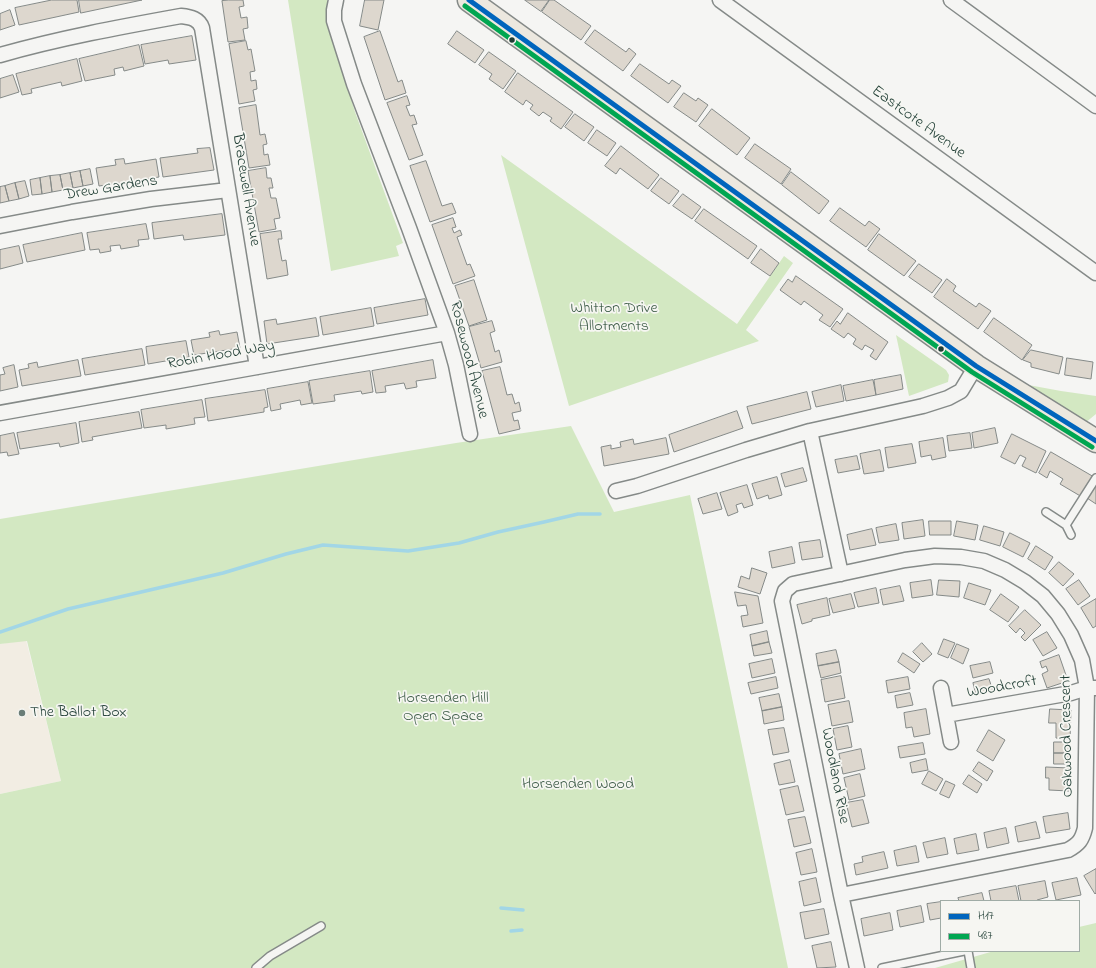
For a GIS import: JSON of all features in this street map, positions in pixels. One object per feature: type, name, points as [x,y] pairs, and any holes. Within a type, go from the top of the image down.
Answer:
[{"type":"main road","points":[[469,0],[976,366],[1096,441]]},
{"type":"street","name":"Rosewood Avenue","points":[[336,0],[334,21],[354,84],[407,221],[447,333],[456,365],[470,434]]},
{"type":"street","name":"Eastcote Avenue","points":[[720,0],[1096,273]]},
{"type":"street","points":[[951,0],[1096,106]]},
{"type":"street","name":"Bracewell Avenue","points":[[0,55],[101,30],[181,16],[192,17],[200,24],[202,28],[258,367]]},
{"type":"street","name":"Drew Gardens","points":[[0,226],[151,199],[228,190]]},
{"type":"street","name":"Robin Hood Way","points":[[0,413],[447,333]]},
{"type":"street","points":[[616,491],[637,486],[746,450],[810,432],[923,406],[948,398],[961,391],[976,366]]},
{"type":"street","points":[[810,432],[841,574]]},
{"type":"street","name":"Oakwood Crescent","points":[[785,591],[793,584],[905,560],[934,556],[961,556],[984,561],[1006,570],[1043,596],[1058,614],[1071,635],[1092,688],[1085,828],[1078,844],[1068,850],[841,895]]},
{"type":"street","name":"Woodland Rise","points":[[785,591],[782,601],[857,968]]},
{"type":"street","points":[[941,688],[951,742]]},
{"type":"street","name":"Woodcroft","points":[[946,715],[1092,688]]},
{"type":"lane","points":[[1066,525],[1096,478]]},
{"type":"lane","points":[[1046,512],[1066,525],[1071,535]]},
{"type":"lane","points":[[256,968],[270,956],[321,926]]},
{"type":"lane","points":[[882,968],[919,964],[961,952]]},
{"type":"lane","points":[[968,952],[971,968]]},
{"type":"shaded area","name":"The Ballot Box","points":[[26,640],[61,781],[0,794],[0,644]]},
{"type":"green space","points":[[288,0],[327,0],[327,19],[355,112],[403,243],[396,246],[399,256],[331,271]]},
{"type":"green space","name":"Whitton Drive Allotments","points":[[501,155],[737,324],[784,256],[793,263],[746,330],[759,341],[569,406]]},
{"type":"green space","points":[[896,335],[946,370],[949,375],[948,382],[909,396]]},
{"type":"green space","points":[[1023,384],[1096,396],[1096,414],[1085,423]]},
{"type":"green space","name":"Horsenden Wood","points":[[571,426],[614,512],[690,495],[788,968],[0,968],[0,794],[61,781],[27,641],[0,644],[0,519],[456,443]]},
{"type":"green space","points":[[1096,923],[1096,968],[935,968],[991,952],[1080,952],[1080,927]]},
{"type":"building","points":[[52,0],[77,0],[79,12],[19,25],[15,8]]},
{"type":"building","points":[[79,0],[142,0],[81,13]]},
{"type":"building","points":[[243,0],[244,6],[239,7],[241,18],[247,17],[248,28],[243,29],[245,40],[228,42],[222,1]]},
{"type":"building","points":[[365,0],[384,0],[378,30],[360,26]]},
{"type":"building","points":[[525,0],[549,0],[541,11]]},
{"type":"building","points":[[550,0],[554,0],[591,26],[581,40],[542,12]]},
{"type":"building","points":[[10,10],[15,25],[0,30],[0,14]]},
{"type":"building","points":[[595,30],[626,52],[629,48],[636,54],[623,71],[585,43]]},
{"type":"building","points":[[380,31],[398,82],[402,80],[406,93],[385,100],[364,37]]},
{"type":"building","points":[[457,31],[484,50],[475,63],[448,44]]},
{"type":"building","points":[[192,36],[196,60],[169,64],[168,60],[145,64],[141,45]]},
{"type":"building","points":[[246,41],[248,50],[251,49],[255,71],[250,72],[251,81],[256,80],[257,89],[253,90],[255,101],[239,104],[229,44]]},
{"type":"building","points":[[139,45],[144,66],[124,71],[123,67],[114,69],[115,75],[85,81],[79,59]]},
{"type":"building","points":[[489,52],[516,71],[503,89],[489,79],[492,74],[479,65]]},
{"type":"building","points":[[77,59],[82,81],[62,86],[61,82],[31,89],[32,93],[22,95],[16,74]]},
{"type":"building","points":[[640,64],[669,84],[672,80],[681,86],[668,103],[631,76]]},
{"type":"building","points":[[518,73],[573,112],[561,129],[550,121],[552,118],[543,112],[539,116],[530,109],[533,105],[526,100],[523,105],[505,92]]},
{"type":"building","points":[[13,75],[19,92],[0,98],[0,79]]},
{"type":"building","points":[[684,93],[696,101],[698,98],[708,105],[696,122],[674,107]]},
{"type":"building","points":[[407,96],[410,105],[406,106],[410,116],[414,115],[417,124],[412,125],[423,155],[409,160],[387,103]]},
{"type":"building","points":[[256,105],[260,135],[265,134],[267,144],[263,145],[264,155],[268,154],[270,165],[249,168],[239,108]]},
{"type":"building","points":[[712,109],[750,138],[737,155],[699,126]]},
{"type":"building","points":[[575,114],[594,127],[584,141],[565,127]]},
{"type":"building","points":[[597,130],[616,143],[607,156],[588,143]]},
{"type":"building","points":[[755,144],[791,169],[781,184],[745,158]]},
{"type":"building","points":[[621,146],[659,175],[648,189],[620,168],[616,174],[605,166]]},
{"type":"building","points":[[210,148],[214,170],[163,177],[160,158],[198,153],[197,149]]},
{"type":"building","points":[[124,159],[125,164],[156,159],[159,177],[99,186],[96,168],[116,165],[115,160]]},
{"type":"building","points":[[426,161],[442,206],[452,203],[456,213],[430,222],[410,166]]},
{"type":"building","points":[[266,168],[267,178],[271,178],[273,188],[269,188],[271,198],[276,198],[280,218],[274,219],[276,229],[259,232],[248,171]]},
{"type":"building","points":[[90,169],[93,184],[83,186],[80,171]]},
{"type":"building","points":[[80,171],[83,186],[73,188],[70,173]]},
{"type":"building","points":[[791,172],[829,201],[819,214],[782,185]]},
{"type":"building","points":[[70,173],[73,188],[63,190],[60,175]]},
{"type":"building","points":[[60,175],[63,190],[52,192],[50,176]]},
{"type":"building","points":[[50,176],[52,192],[42,194],[40,178]]},
{"type":"building","points":[[40,178],[42,194],[32,195],[30,180]]},
{"type":"building","points":[[661,178],[679,191],[669,204],[651,191]]},
{"type":"building","points":[[25,181],[29,196],[19,199],[15,183]]},
{"type":"building","points":[[15,183],[19,199],[9,201],[5,186]]},
{"type":"building","points":[[5,186],[9,201],[0,203],[0,187]]},
{"type":"building","points":[[683,194],[701,207],[692,219],[673,206]]},
{"type":"building","points":[[840,208],[865,226],[869,221],[880,229],[866,247],[830,221]]},
{"type":"building","points":[[704,209],[757,246],[748,259],[695,221]]},
{"type":"building","points":[[222,214],[225,235],[184,240],[183,235],[154,239],[152,223]]},
{"type":"building","points":[[453,218],[456,227],[452,228],[454,233],[460,230],[462,235],[457,237],[467,265],[470,264],[475,276],[453,284],[432,225]]},
{"type":"building","points":[[146,224],[149,239],[138,240],[139,246],[121,249],[120,245],[110,246],[111,251],[100,253],[99,249],[90,250],[87,233]]},
{"type":"building","points":[[281,231],[282,239],[278,239],[282,261],[286,260],[288,275],[267,279],[260,234]]},
{"type":"building","points":[[82,233],[85,250],[27,262],[23,245]]},
{"type":"building","points":[[879,234],[916,261],[904,276],[868,250]]},
{"type":"building","points":[[19,246],[23,263],[0,269],[0,250]]},
{"type":"building","points":[[761,249],[779,263],[770,276],[751,263]]},
{"type":"building","points":[[919,264],[942,280],[932,293],[909,277]]},
{"type":"building","points":[[796,276],[843,309],[830,327],[819,320],[823,315],[804,301],[801,305],[780,290],[788,279],[792,282]]},
{"type":"building","points":[[947,279],[956,286],[953,291],[976,307],[979,303],[991,311],[978,329],[934,297]]},
{"type":"building","points":[[474,280],[487,320],[469,326],[455,286]]},
{"type":"building","points":[[425,299],[428,315],[377,324],[374,308]]},
{"type":"building","points":[[371,308],[374,326],[323,335],[320,317]]},
{"type":"building","points":[[848,313],[888,342],[876,360],[870,356],[874,350],[865,345],[862,350],[853,344],[856,339],[848,333],[844,338],[831,329],[837,321],[840,324]]},
{"type":"building","points":[[316,318],[319,336],[267,344],[264,321],[276,319],[277,324]]},
{"type":"building","points":[[994,318],[1032,345],[1022,360],[984,332]]},
{"type":"building","points":[[492,321],[495,331],[490,333],[495,352],[499,350],[502,362],[481,368],[469,327]]},
{"type":"building","points":[[219,331],[220,335],[237,332],[240,348],[194,355],[191,340],[210,337],[209,333]]},
{"type":"building","points":[[186,341],[189,357],[148,364],[146,347]]},
{"type":"building","points":[[142,349],[145,365],[85,375],[82,359]]},
{"type":"building","points":[[1031,350],[1063,357],[1059,374],[1031,367],[1031,363],[1023,360]]},
{"type":"building","points":[[1067,358],[1093,362],[1091,379],[1065,375]]},
{"type":"building","points":[[78,360],[81,376],[22,386],[19,370],[29,368],[28,364],[37,362],[38,367]]},
{"type":"building","points":[[433,360],[436,378],[416,381],[417,387],[406,389],[404,383],[385,386],[386,392],[376,393],[372,371]]},
{"type":"building","points":[[14,365],[18,387],[0,391],[0,375],[5,374],[3,368]]},
{"type":"building","points":[[500,367],[507,395],[512,394],[515,404],[519,402],[521,411],[512,413],[514,421],[518,420],[520,429],[499,434],[482,371]]},
{"type":"building","points":[[370,371],[373,392],[362,394],[361,391],[334,395],[335,401],[313,404],[309,381]]},
{"type":"building","points":[[901,375],[903,389],[876,395],[874,380]]},
{"type":"building","points":[[873,380],[876,395],[846,401],[843,386]]},
{"type":"building","points":[[308,382],[312,403],[301,405],[300,400],[280,404],[281,409],[271,411],[267,389]]},
{"type":"building","points":[[841,385],[844,401],[816,407],[812,392]]},
{"type":"building","points":[[265,390],[268,407],[264,408],[264,412],[208,421],[205,399]]},
{"type":"building","points":[[807,392],[811,409],[752,424],[747,407]]},
{"type":"building","points":[[202,400],[205,417],[194,418],[195,424],[166,429],[166,425],[144,428],[141,410]]},
{"type":"building","points":[[737,411],[743,428],[674,452],[669,435]]},
{"type":"building","points":[[139,412],[142,428],[92,437],[93,440],[82,442],[79,422]]},
{"type":"building","points":[[76,423],[79,443],[60,447],[59,443],[20,449],[17,433]]},
{"type":"building","points":[[995,428],[998,443],[974,448],[972,433]]},
{"type":"building","points":[[14,433],[19,454],[8,456],[7,452],[0,453],[0,436]]},
{"type":"building","points":[[970,433],[972,448],[949,451],[947,436]]},
{"type":"building","points":[[1012,434],[1046,451],[1036,473],[1022,466],[1026,458],[1020,455],[1015,464],[1001,457]]},
{"type":"building","points":[[666,438],[669,454],[604,466],[601,447],[611,445],[611,449],[621,447],[620,442],[633,439],[634,444]]},
{"type":"building","points":[[943,438],[946,457],[932,460],[931,455],[921,457],[919,442]]},
{"type":"building","points":[[912,444],[916,463],[888,468],[885,448]]},
{"type":"building","points":[[880,450],[884,471],[864,474],[860,454]]},
{"type":"building","points":[[1051,452],[1094,477],[1082,497],[1060,484],[1063,479],[1050,471],[1047,478],[1039,473]]},
{"type":"building","points":[[857,456],[860,469],[838,473],[835,460]]},
{"type":"building","points":[[803,468],[807,481],[785,487],[781,474]]},
{"type":"building","points":[[777,477],[782,495],[769,499],[768,495],[757,499],[752,484]]},
{"type":"building","points":[[1096,484],[1096,504],[1087,498]]},
{"type":"building","points":[[747,485],[753,505],[744,508],[742,503],[736,505],[738,512],[728,516],[720,493]]},
{"type":"building","points":[[717,493],[722,509],[703,514],[698,499]]},
{"type":"building","points":[[923,520],[925,536],[904,539],[902,523]]},
{"type":"building","points":[[929,521],[951,521],[951,535],[930,535]]},
{"type":"building","points":[[957,521],[978,525],[975,540],[954,536]]},
{"type":"building","points":[[896,524],[899,540],[879,543],[876,528]]},
{"type":"building","points":[[984,526],[1004,532],[1000,546],[980,540]]},
{"type":"building","points":[[872,529],[876,545],[850,550],[847,535]]},
{"type":"building","points":[[1010,533],[1030,543],[1023,557],[1003,547]]},
{"type":"building","points":[[820,540],[823,557],[802,560],[799,543]]},
{"type":"building","points":[[1036,546],[1053,557],[1045,570],[1028,559]]},
{"type":"building","points":[[792,547],[795,563],[772,568],[769,552]]},
{"type":"building","points":[[1059,562],[1074,574],[1063,586],[1049,573]]},
{"type":"building","points":[[752,568],[767,573],[760,594],[738,587],[741,576],[749,579]]},
{"type":"building","points":[[931,580],[933,595],[912,598],[910,583]]},
{"type":"building","points":[[939,580],[960,581],[959,597],[937,595]]},
{"type":"building","points":[[1079,580],[1090,596],[1078,605],[1066,589]]},
{"type":"building","points":[[969,583],[991,590],[985,605],[964,598]]},
{"type":"building","points":[[900,586],[904,601],[883,605],[880,590]]},
{"type":"building","points":[[876,588],[879,603],[858,607],[854,593]]},
{"type":"building","points":[[735,592],[758,596],[763,623],[743,627],[741,616],[748,615],[746,605],[738,606]]},
{"type":"building","points":[[851,594],[855,608],[833,613],[829,599]]},
{"type":"building","points":[[1001,594],[1019,607],[1008,622],[990,610]]},
{"type":"building","points":[[827,598],[830,615],[812,619],[812,621],[802,624],[797,605]]},
{"type":"building","points":[[1096,599],[1096,626],[1093,628],[1081,608]]},
{"type":"building","points":[[1025,610],[1041,625],[1025,641],[1021,637],[1025,633],[1020,628],[1016,633],[1009,626]]},
{"type":"building","points":[[767,631],[769,642],[752,646],[750,635]]},
{"type":"building","points":[[1047,632],[1057,648],[1043,656],[1033,640]]},
{"type":"building","points":[[944,639],[955,643],[948,658],[938,654]]},
{"type":"building","points":[[769,642],[772,653],[754,656],[752,646]]},
{"type":"building","points":[[922,643],[932,654],[923,662],[913,652]]},
{"type":"building","points":[[957,644],[969,649],[963,664],[951,658]]},
{"type":"building","points":[[836,650],[839,662],[818,666],[816,654]]},
{"type":"building","points":[[903,653],[920,664],[914,673],[898,662]]},
{"type":"building","points":[[1059,655],[1068,681],[1047,688],[1042,674],[1048,671],[1046,666],[1042,668],[1040,662]]},
{"type":"building","points":[[772,659],[775,673],[752,678],[749,664]]},
{"type":"building","points":[[839,662],[841,673],[821,678],[818,666]]},
{"type":"building","points":[[990,662],[993,673],[973,678],[970,666]]},
{"type":"building","points":[[841,676],[845,698],[825,702],[821,680]]},
{"type":"building","points":[[776,677],[778,688],[751,694],[748,683]]},
{"type":"building","points":[[908,677],[910,689],[888,693],[886,681]]},
{"type":"building","points":[[989,679],[993,691],[976,695],[973,683]]},
{"type":"building","points":[[910,693],[913,705],[897,708],[895,696]]},
{"type":"building","points":[[779,694],[782,707],[762,711],[759,698]]},
{"type":"building","points":[[849,701],[853,722],[832,726],[828,705]]},
{"type":"building","points":[[782,707],[784,720],[764,724],[762,711]]},
{"type":"building","points":[[926,709],[930,734],[914,737],[912,727],[906,728],[904,713]]},
{"type":"building","points":[[1050,709],[1071,710],[1070,739],[1056,738],[1056,723],[1049,723]]},
{"type":"building","points":[[848,726],[852,747],[837,750],[833,729]]},
{"type":"building","points":[[784,728],[789,752],[773,755],[768,730]]},
{"type":"building","points":[[989,730],[1005,740],[993,761],[977,751]]},
{"type":"building","points":[[1054,742],[1069,742],[1069,753],[1054,753]]},
{"type":"building","points":[[923,743],[925,754],[900,758],[898,747]]},
{"type":"building","points":[[861,749],[865,769],[843,774],[839,754]]},
{"type":"building","points":[[1054,753],[1069,753],[1069,764],[1054,764]]},
{"type":"building","points":[[926,759],[928,770],[912,773],[910,763]]},
{"type":"building","points":[[790,760],[795,782],[779,785],[774,764]]},
{"type":"building","points":[[979,762],[993,771],[987,781],[973,771]]},
{"type":"building","points":[[1046,767],[1069,768],[1069,791],[1049,790],[1049,778],[1046,778]]},
{"type":"building","points":[[929,771],[943,779],[936,791],[922,784]]},
{"type":"building","points":[[860,774],[865,796],[849,800],[844,778]]},
{"type":"building","points":[[969,775],[982,784],[977,793],[963,784]]},
{"type":"building","points":[[946,781],[955,785],[949,798],[940,794]]},
{"type":"building","points":[[798,786],[804,811],[786,815],[780,790]]},
{"type":"building","points":[[863,800],[869,823],[852,827],[846,803]]},
{"type":"building","points":[[1068,813],[1070,829],[1046,833],[1043,817]]},
{"type":"building","points":[[805,817],[811,843],[794,847],[788,820]]},
{"type":"building","points":[[1036,822],[1040,838],[1018,842],[1015,827]]},
{"type":"building","points":[[1006,828],[1009,843],[987,848],[984,833]]},
{"type":"building","points":[[976,834],[979,850],[957,854],[954,839]]},
{"type":"building","points":[[945,838],[948,854],[927,858],[923,843]]},
{"type":"building","points":[[916,846],[919,862],[897,866],[894,851]]},
{"type":"building","points":[[812,849],[817,872],[801,875],[796,853]]},
{"type":"building","points":[[884,852],[888,868],[856,875],[854,864],[863,862],[862,857]]},
{"type":"building","points":[[1096,869],[1096,893],[1095,894],[1084,876]]},
{"type":"building","points":[[816,878],[821,902],[804,906],[799,882]]},
{"type":"building","points":[[1077,878],[1081,895],[1056,900],[1052,883]]},
{"type":"building","points":[[1045,881],[1048,897],[1037,900],[1021,900],[1018,886]]},
{"type":"building","points":[[1016,886],[1019,900],[991,900],[989,891]]},
{"type":"building","points":[[982,893],[984,900],[959,900],[958,898]]},
{"type":"building","points":[[940,902],[940,918],[930,920],[927,904]]},
{"type":"building","points":[[921,906],[924,922],[900,927],[897,911]]},
{"type":"building","points":[[824,909],[829,934],[805,939],[800,913]]},
{"type":"building","points":[[890,913],[893,930],[864,936],[861,919]]},
{"type":"building","points":[[831,942],[836,967],[817,968],[812,946]]},
{"type":"waterway","points":[[0,632],[68,609],[223,573],[286,554],[323,545],[408,551],[459,543],[498,532],[578,514],[600,514]]},
{"type":"waterway","points":[[501,908],[523,910]]},
{"type":"waterway","points":[[511,931],[522,930]]},
{"type":"transit line","name":"H17","points":[[469,0],[976,366],[1096,441]]},
{"type":"transit line","name":"487","points":[[465,6],[972,372],[1092,447]]},
{"type":"place","name":"The Ballot Box","points":[[22,713]]},
{"type":"park label","name":"Horsenden Hill Open Space","points":[[443,708]]}]
